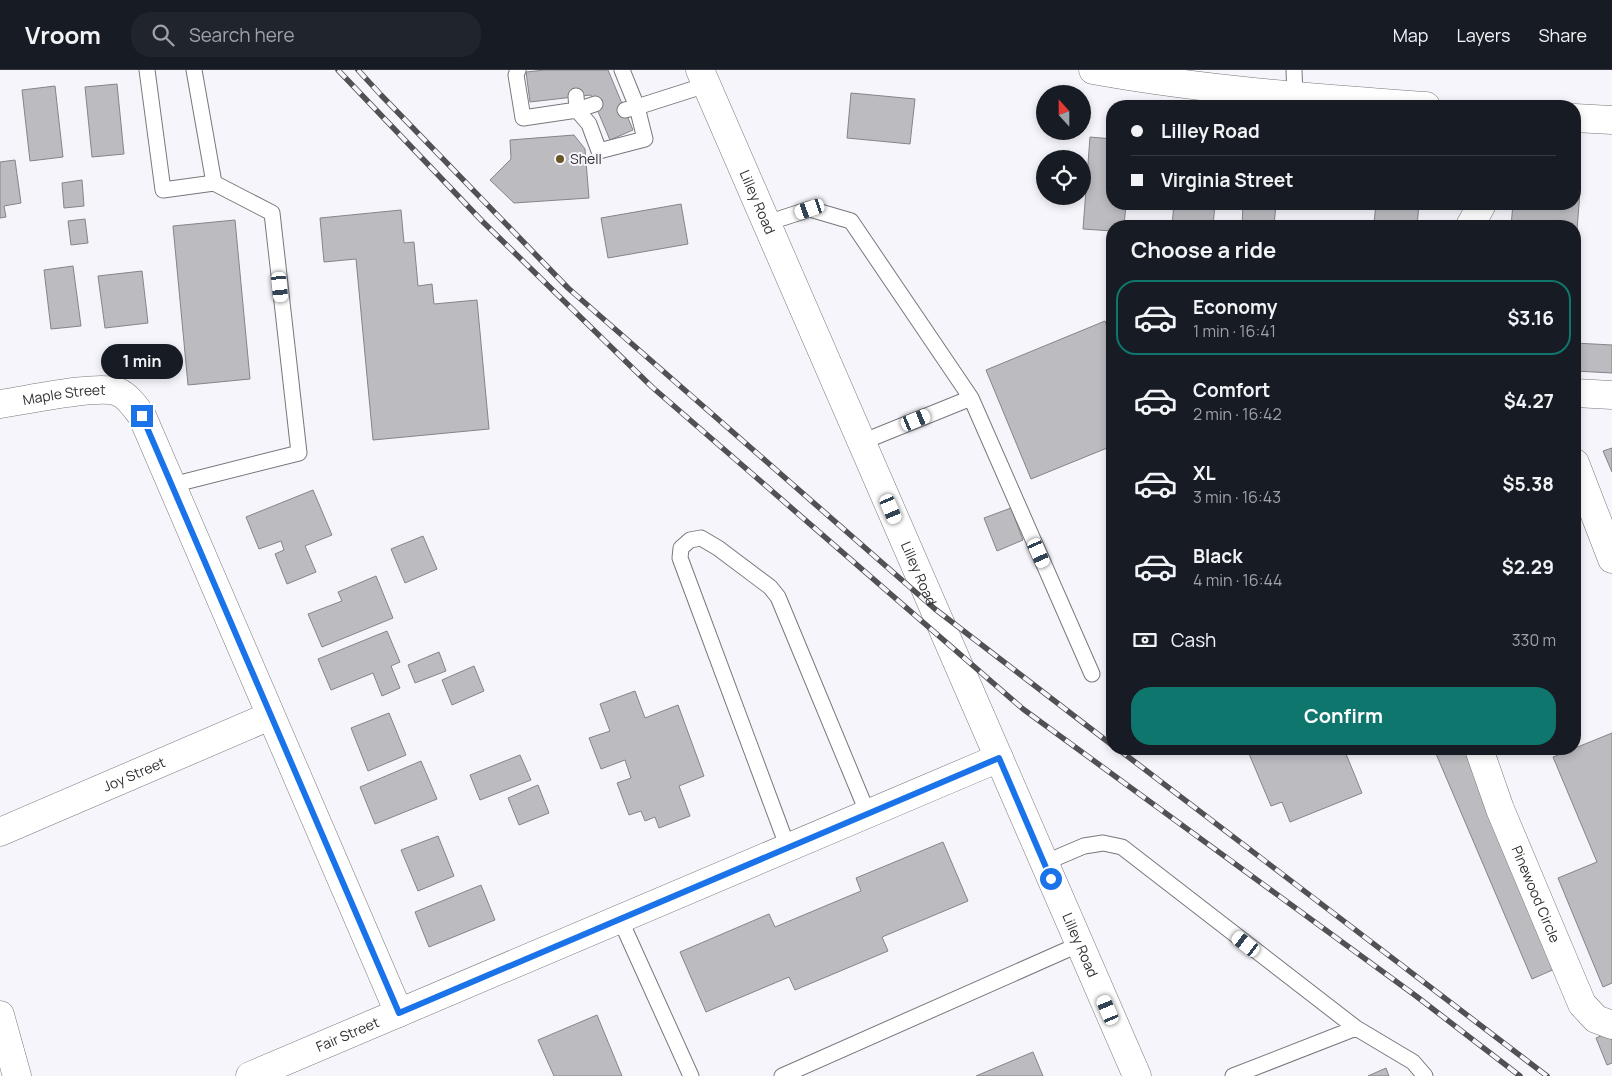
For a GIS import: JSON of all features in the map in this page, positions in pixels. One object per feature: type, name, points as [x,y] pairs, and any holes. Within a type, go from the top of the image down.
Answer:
[{"type":"street","points":[[1094,70],[1131,77],[1203,78],[1295,83],[1392,100]]},
{"type":"street","name":"Lilley Road","points":[[703,77],[1137,1076]]},
{"type":"street","points":[[1581,118],[1612,120]]},
{"type":"street","name":"Maple Street","points":[[0,404],[96,390],[118,392],[136,406],[142,416],[172,485]]},
{"type":"street","points":[[1581,393],[1612,395]]},
{"type":"street","points":[[1581,479],[1612,560]]},
{"type":"street","points":[[172,485],[399,1013]]},
{"type":"street","name":"Joy Street","points":[[0,832],[270,716]]},
{"type":"street","name":"Pinewood Circle","points":[[1481,755],[1500,809],[1582,1004],[1596,1019],[1612,1025]]},
{"type":"street","name":"Fair Street","points":[[250,1076],[999,758]]},
{"type":"street","points":[[0,1015],[16,1076]]},
{"type":"lane","points":[[147,70],[163,190],[214,183],[272,213],[299,453],[172,485]]},
{"type":"lane","points":[[194,70],[214,183]]},
{"type":"lane","points":[[518,70],[516,75],[523,118],[555,106],[576,103],[595,104]]},
{"type":"lane","points":[[576,103],[595,122],[599,151],[645,139],[625,93],[622,70]]},
{"type":"lane","points":[[631,108],[703,77]]},
{"type":"lane","points":[[767,223],[810,209],[851,221],[971,398],[1092,674]]},
{"type":"lane","points":[[862,442],[971,398]]},
{"type":"lane","points":[[788,848],[680,558],[681,548],[690,540],[701,538],[718,548],[770,587],[778,597],[868,814]]},
{"type":"lane","points":[[1044,863],[1084,846],[1103,844],[1122,847],[1356,1028],[1413,1062],[1425,1076]]},
{"type":"lane","points":[[620,919],[691,1076]]},
{"type":"lane","points":[[782,1076],[1080,944]]},
{"type":"lane","points":[[1233,1076],[1356,1028]]},
{"type":"building","points":[[545,70],[608,70],[633,130],[610,140],[591,95],[530,102],[526,72]]},
{"type":"building","points":[[117,84],[124,154],[92,157],[85,87]]},
{"type":"building","points":[[55,86],[63,157],[30,161],[22,90]]},
{"type":"building","points":[[851,93],[915,99],[910,144],[847,138]]},
{"type":"building","points":[[574,135],[585,149],[589,198],[514,203],[490,180],[511,159],[510,140]]},
{"type":"building","points":[[1091,137],[1106,138],[1106,210],[1125,210],[1125,220],[1106,220],[1106,231],[1083,229],[1085,205],[1091,205],[1091,150],[1089,150]]},
{"type":"building","points":[[15,160],[21,203],[4,206],[6,217],[0,218],[0,162]]},
{"type":"building","points":[[82,180],[84,206],[64,208],[62,183]]},
{"type":"building","points":[[681,204],[688,244],[608,258],[601,218]]},
{"type":"building","points":[[401,210],[404,243],[414,242],[418,286],[432,284],[434,304],[477,300],[489,429],[373,440],[356,259],[324,262],[320,218]]},
{"type":"building","points":[[1173,210],[1214,210],[1214,220],[1172,220]]},
{"type":"building","points":[[1243,210],[1275,210],[1275,220],[1242,220]]},
{"type":"building","points":[[1375,210],[1418,210],[1418,220],[1374,220]]},
{"type":"building","points":[[1512,210],[1579,210],[1578,220],[1512,220]]},
{"type":"building","points":[[85,219],[88,243],[71,245],[68,221]]},
{"type":"building","points":[[235,220],[250,379],[188,385],[173,226]]},
{"type":"building","points":[[73,266],[81,326],[51,329],[44,270]]},
{"type":"building","points":[[142,271],[148,323],[105,328],[98,276]]},
{"type":"building","points":[[1105,321],[1106,448],[1031,479],[986,370]]},
{"type":"building","points":[[1581,343],[1612,345],[1612,373],[1581,371]]},
{"type":"building","points":[[1612,448],[1612,472],[1603,451]]},
{"type":"building","points":[[313,490],[332,535],[305,546],[316,572],[287,584],[275,554],[284,550],[281,541],[259,549],[246,517]]},
{"type":"building","points":[[1011,508],[1023,540],[997,551],[984,518]]},
{"type":"building","points":[[423,536],[437,569],[405,583],[391,549]]},
{"type":"building","points":[[376,576],[393,618],[322,647],[308,614],[342,601],[338,592]]},
{"type":"building","points":[[387,631],[400,662],[391,666],[400,688],[382,696],[373,673],[331,690],[318,659]]},
{"type":"building","points":[[439,652],[446,671],[415,683],[408,665]]},
{"type":"building","points":[[474,666],[484,691],[452,705],[442,680]]},
{"type":"building","points":[[635,691],[645,718],[678,705],[704,776],[679,786],[690,816],[659,828],[655,817],[645,821],[641,811],[629,815],[617,783],[631,778],[625,760],[601,769],[589,738],[610,731],[600,704]]},
{"type":"building","points":[[389,713],[406,755],[368,771],[351,728]]},
{"type":"building","points":[[1612,733],[1612,983],[1603,987],[1558,878],[1597,862],[1553,757],[1558,755],[1581,755],[1581,746]]},
{"type":"building","points":[[520,755],[531,780],[480,800],[470,775]]},
{"type":"building","points":[[1250,755],[1346,755],[1362,793],[1290,822],[1282,802],[1271,806]]},
{"type":"building","points":[[1437,755],[1467,755],[1557,968],[1532,979]]},
{"type":"building","points":[[421,761],[437,799],[375,824],[360,787]]},
{"type":"building","points":[[538,785],[549,813],[519,825],[508,798]]},
{"type":"building","points":[[438,836],[454,876],[418,891],[401,850]]},
{"type":"building","points":[[943,842],[968,901],[882,937],[888,951],[795,990],[789,977],[706,1012],[680,952],[769,914],[775,927],[861,891],[856,878]]},
{"type":"building","points":[[481,885],[495,920],[429,947],[415,912]]},
{"type":"building","points":[[597,1015],[622,1076],[554,1076],[538,1040]]},
{"type":"building","points":[[1612,1031],[1612,1063],[1607,1065],[1596,1038]]},
{"type":"building","points":[[1033,1052],[1043,1076],[976,1076]]},
{"type":"building","points":[[1386,1068],[1389,1076],[1368,1076]]},
{"type":"railway","points":[[338,70],[482,221],[652,387],[1023,709],[1416,996],[1520,1076]]},
{"type":"railway","points":[[358,70],[568,288],[935,609],[1106,740]]},
{"type":"railway","points":[[1126,755],[1547,1076]]},
{"type":"place","name":"Shell","points":[[560,159]]},
{"type":"route","points":[[142,416],[399,1013],[999,758],[1051,879]]}]
